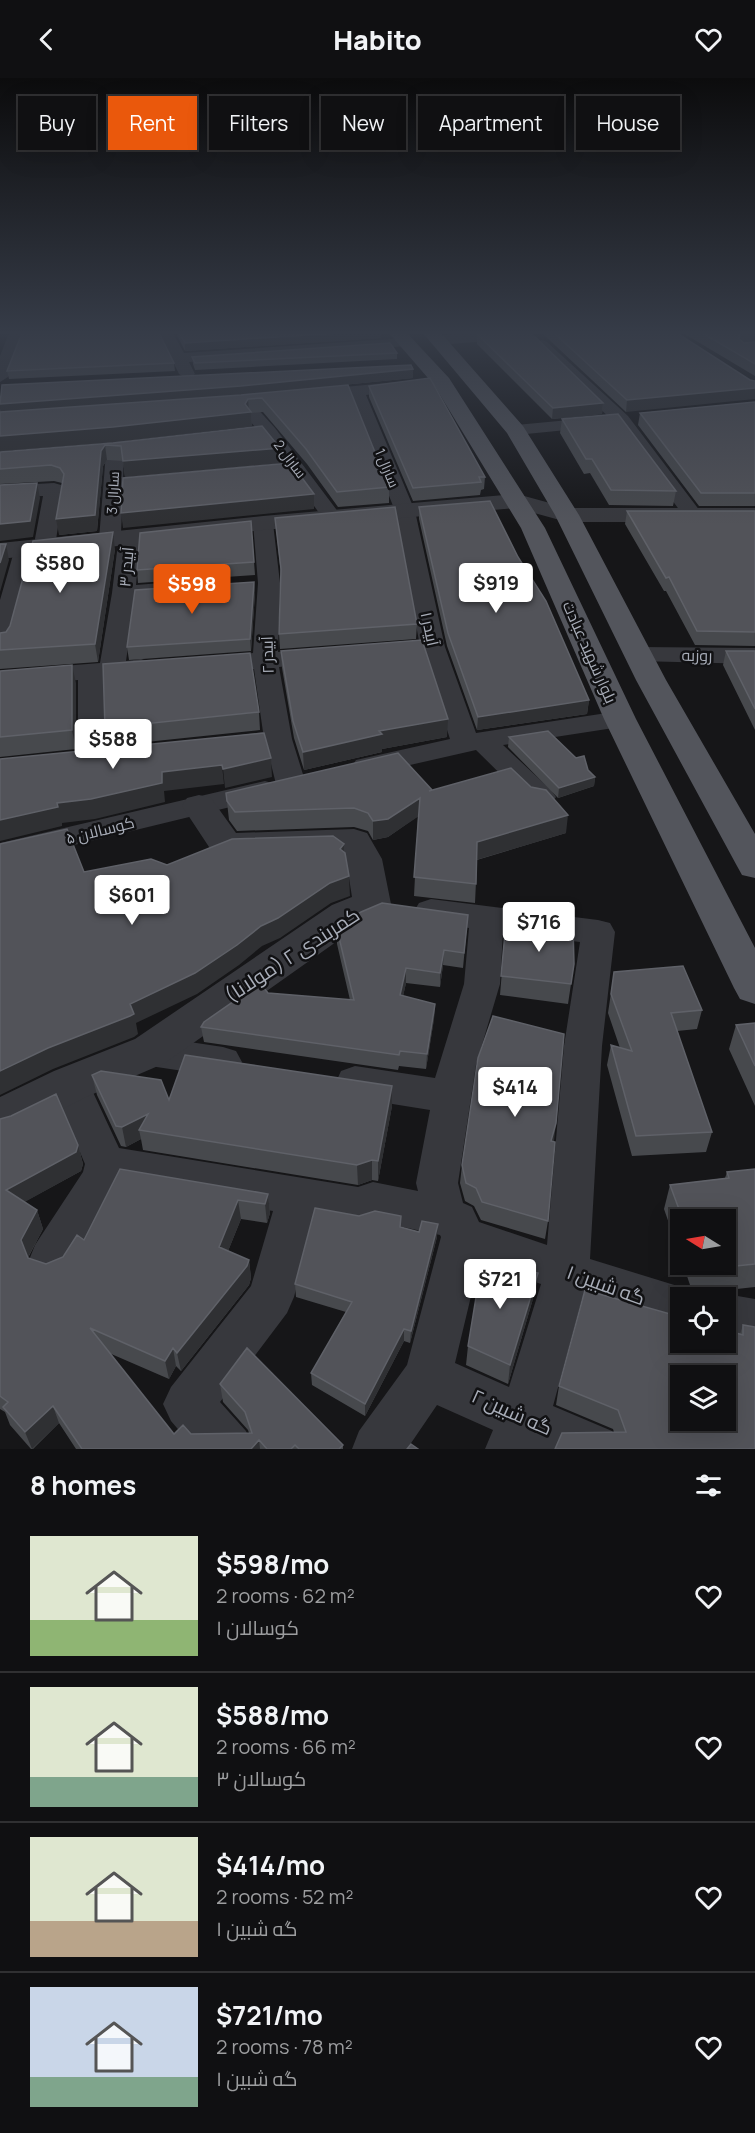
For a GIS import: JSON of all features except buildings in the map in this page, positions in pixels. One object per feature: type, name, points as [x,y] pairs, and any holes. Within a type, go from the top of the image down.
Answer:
[{"type":"main road","name":"بلوار شهید عبادت","points":[[450,397],[533,528],[620,719],[755,988]]},
{"type":"main road","points":[[476,397],[516,430],[567,515],[638,654],[755,866]]},
{"type":"street","name":"سارال 3","points":[[118,397],[113,486],[119,538]]},
{"type":"street","name":"سارال 2","points":[[243,397],[251,401],[269,432],[332,517]]},
{"type":"street","name":"سارال 1","points":[[358,397],[405,511]]},
{"type":"street","points":[[597,397],[622,420],[693,515]]},
{"type":"street","points":[[219,403],[251,401]]},
{"type":"street","points":[[516,430],[644,418]]},
{"type":"street","points":[[245,434],[269,432]]},
{"type":"street","points":[[92,452],[139,447]]},
{"type":"street","points":[[274,471],[298,469]]},
{"type":"street","points":[[113,486],[182,479]]},
{"type":"street","points":[[0,492],[54,489],[0,643]]},
{"type":"street","points":[[0,551],[332,517],[517,501],[567,515],[755,515]]},
{"type":"street","name":"آبیدر ۱","points":[[405,511],[433,647],[474,742]]},
{"type":"street","name":"آبیدر ۲","points":[[262,524],[258,584],[265,661],[278,739],[315,778]]},
{"type":"street","name":"آبیدر ۳","points":[[92,758],[101,670],[124,593],[119,538]]},
{"type":"street","points":[[124,593],[191,588]]},
{"type":"street","points":[[194,665],[433,647]]},
{"type":"street","name":"روزبه","points":[[638,654],[755,656]]},
{"type":"street","points":[[0,679],[159,666]]},
{"type":"street","name":"کوسالان ۵","points":[[0,853],[474,742],[620,719]]},
{"type":"street","points":[[197,747],[278,739]]},
{"type":"street","points":[[474,742],[542,797]]},
{"type":"street","name":"کمربندی ۲ (مولانا)","points":[[0,1119],[70,1084],[150,1051],[346,915],[372,904],[364,859],[354,841],[226,845],[199,806]]},
{"type":"street","points":[[372,904],[598,932],[583,1046],[567,1271],[518,1433]]},
{"type":"street","points":[[377,1449],[428,1376],[454,1227],[437,1183],[457,1065],[482,984],[488,919]]},
{"type":"street","points":[[150,1051],[254,1067]]},
{"type":"street","points":[[324,1078],[451,1097]]},
{"type":"street","points":[[51,1260],[102,1179],[106,1164],[70,1084]]},
{"type":"street","name":"گه شبین ۱","points":[[106,1164],[360,1207],[373,1201],[454,1227],[567,1271],[656,1303],[670,1306]]},
{"type":"street","points":[[228,1449],[188,1404],[271,1297],[298,1196]]},
{"type":"street","points":[[736,1319],[755,1322]]},
{"type":"street","name":"گه شبین ۲","points":[[428,1376],[518,1433],[594,1449]]}]
